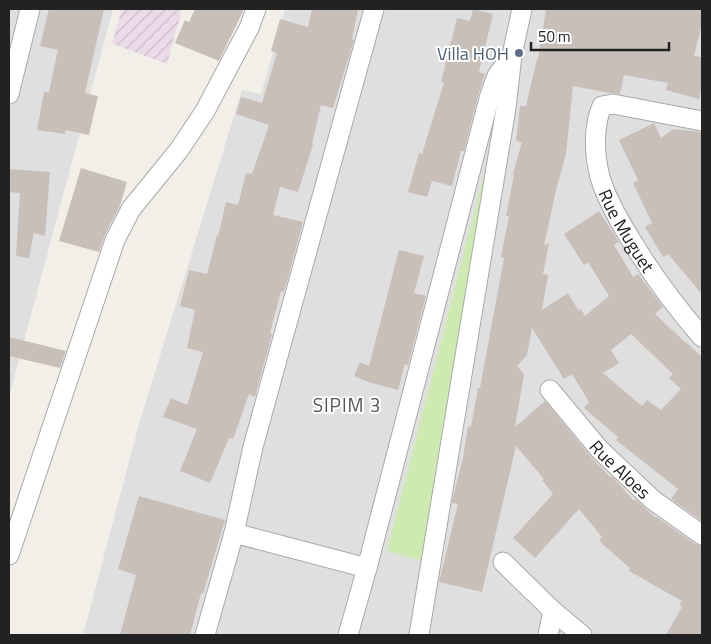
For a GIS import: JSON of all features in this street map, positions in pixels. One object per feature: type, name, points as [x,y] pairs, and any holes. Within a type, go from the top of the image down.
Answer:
[{"type":"street","points":[[9,94],[30,9]]},
{"type":"street","points":[[9,555],[115,240],[131,209],[179,150],[205,111],[249,28],[256,9]]},
{"type":"street","points":[[205,635],[234,533],[253,447],[278,354],[374,9]]},
{"type":"street","points":[[419,635],[506,108],[512,54],[522,9]]},
{"type":"street","points":[[348,635],[490,95],[497,76],[512,54]]},
{"type":"street","name":"Rue Muguet","points":[[702,121],[612,104],[602,106],[597,117],[596,148],[600,177],[612,209],[646,265],[681,313],[702,337]]},
{"type":"street","name":"Rue Aloes","points":[[550,390],[600,450],[653,500],[702,535]]},
{"type":"street","points":[[234,533],[367,568]]},
{"type":"street","points":[[503,562],[552,611],[582,635]]},
{"type":"street","points":[[548,635],[552,611]]},
{"type":"shaded area","points":[[9,9],[113,9],[9,397]]},
{"type":"shaded area","points":[[122,9],[182,9],[167,64],[105,41],[112,43]]},
{"type":"shaded area","points":[[285,9],[702,9],[702,635],[83,635],[139,424],[242,90],[261,94]]},
{"type":"green space","points":[[496,128],[424,561],[387,551]]},
{"type":"building","points":[[49,9],[104,9],[85,93],[98,96],[89,135],[66,130],[65,134],[37,130],[44,92],[49,92],[58,50],[40,46]]},
{"type":"building","points":[[195,9],[244,9],[219,61],[175,43],[185,20],[189,22]]},
{"type":"building","points":[[312,9],[358,9],[352,39],[354,40],[333,108],[321,105],[313,145],[298,192],[280,187],[273,215],[303,222],[284,292],[281,291],[270,333],[272,334],[255,397],[249,394],[233,439],[229,438],[210,483],[180,471],[197,429],[163,417],[171,398],[187,405],[203,352],[187,348],[195,310],[180,306],[189,270],[207,274],[226,202],[238,205],[246,173],[252,174],[269,125],[236,114],[241,97],[262,103],[277,53],[271,51],[280,19],[308,27]]},
{"type":"building","points":[[473,9],[493,14],[479,72],[485,74],[464,151],[461,151],[452,186],[432,181],[427,197],[408,192],[419,153],[422,154],[444,82],[441,82],[457,18],[470,21]]},
{"type":"building","points":[[546,9],[702,9],[702,24],[694,56],[702,57],[702,86],[699,99],[666,90],[668,83],[624,75],[620,94],[573,86],[566,154],[544,246],[549,243],[543,274],[548,275],[542,310],[568,293],[579,311],[581,309],[585,316],[609,296],[588,262],[584,265],[564,234],[599,211],[619,242],[614,245],[633,277],[638,274],[663,307],[655,314],[702,357],[702,521],[671,499],[678,489],[616,440],[618,437],[584,408],[589,402],[572,374],[564,379],[532,328],[527,355],[517,366],[524,374],[515,427],[545,401],[591,457],[634,501],[635,499],[656,518],[695,544],[702,546],[702,635],[666,635],[682,607],[679,605],[682,601],[629,571],[630,568],[599,541],[602,537],[579,509],[535,558],[513,538],[553,494],[542,480],[544,479],[516,446],[482,592],[439,582],[458,504],[452,503],[452,501],[463,458],[468,426],[471,427],[478,388],[480,388],[504,258],[501,257],[509,216],[506,216],[513,174],[522,142],[516,141],[520,106],[526,106],[538,59]],"holes":[[[631,334],[673,374],[669,378],[681,389],[661,410],[647,400],[642,406],[603,373],[619,363],[611,350]]]},
{"type":"building","points":[[654,123],[661,138],[673,129],[702,132],[702,294],[668,254],[663,257],[645,227],[652,223],[633,183],[638,180],[619,140]]},
{"type":"building","points":[[81,168],[127,182],[120,206],[105,235],[99,252],[59,241]]},
{"type":"building","points":[[9,169],[50,172],[45,236],[34,233],[29,258],[16,256],[20,193],[9,192]]},
{"type":"building","points":[[399,250],[424,256],[414,293],[426,296],[408,365],[405,364],[398,390],[354,376],[360,362],[369,366]]},
{"type":"building","points":[[9,337],[66,351],[60,368],[9,356]]},
{"type":"building","points":[[139,496],[225,520],[203,594],[201,593],[190,635],[120,635],[136,575],[118,569]]},
{"type":"place","name":"Villa HOH","points":[[519,53]]},
{"type":"district","name":"SIPIM 3","points":[[347,404]]}]
